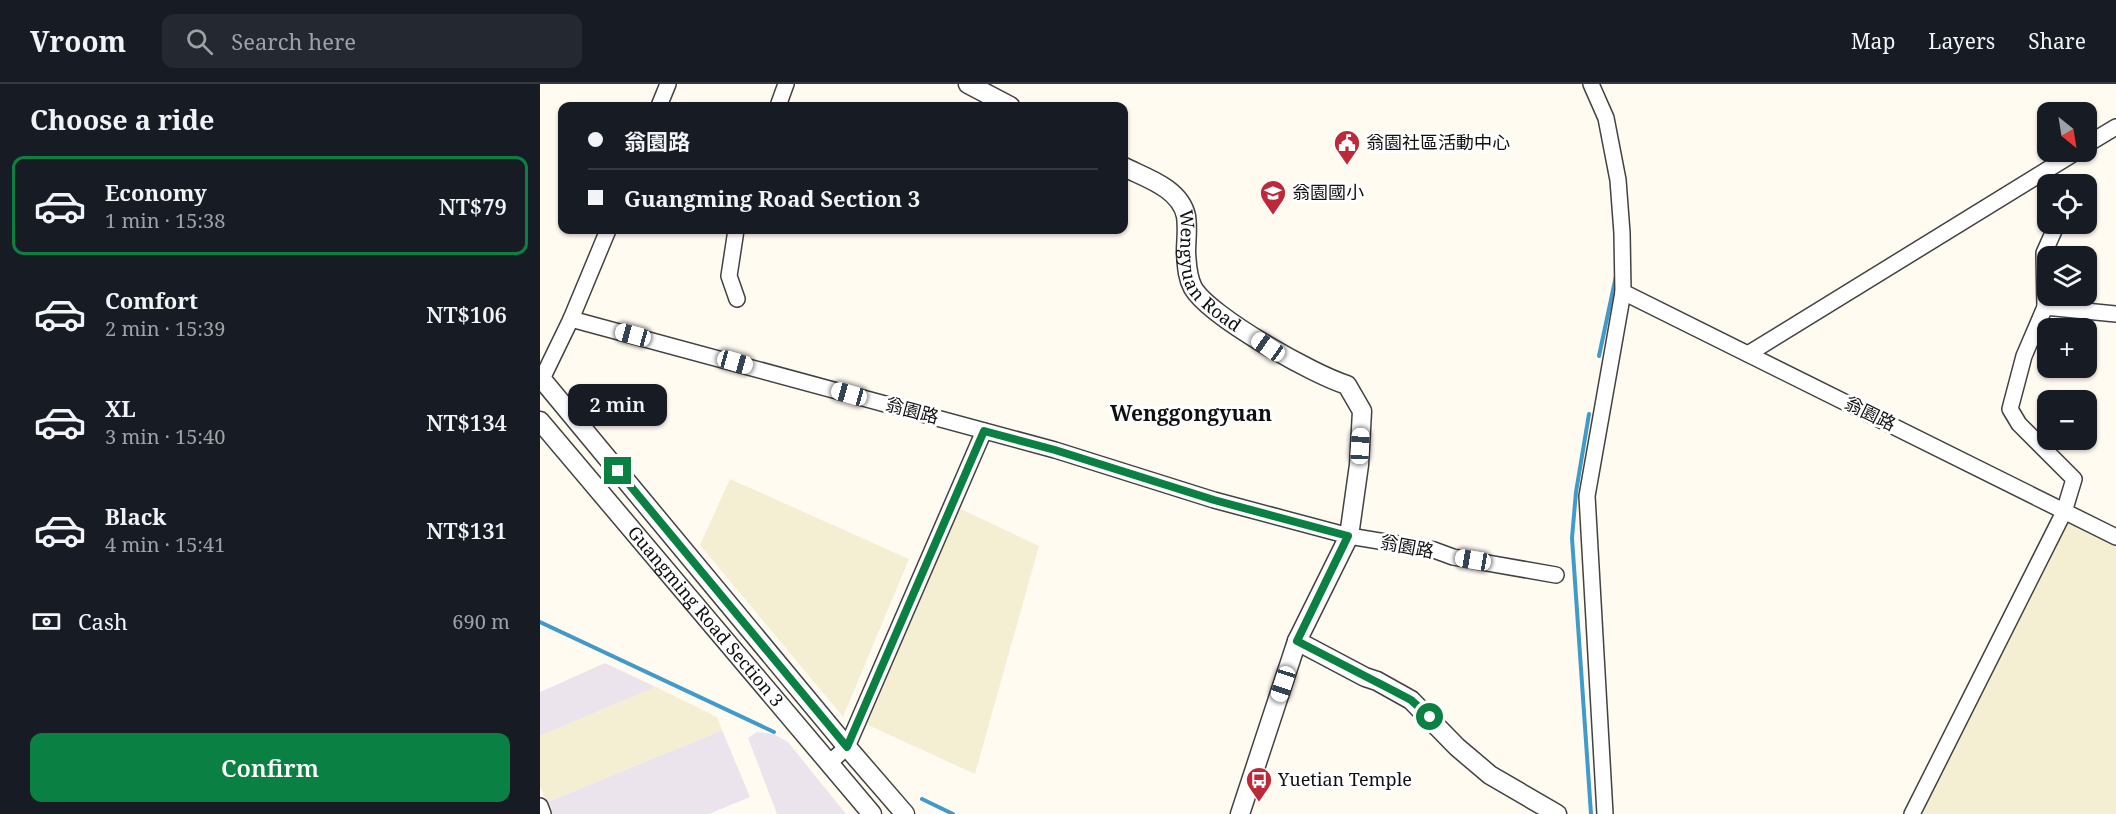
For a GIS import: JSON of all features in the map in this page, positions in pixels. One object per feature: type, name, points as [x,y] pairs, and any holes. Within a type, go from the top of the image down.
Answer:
[{"type":"street","points":[[661,102],[668,84]]},
{"type":"street","points":[[779,102],[786,84]]},
{"type":"street","points":[[969,84],[1003,102]]},
{"type":"street","points":[[1591,84],[1606,118],[1618,180],[1622,233],[1623,292],[1587,496],[1605,814]]},
{"type":"street","points":[[2097,138],[2116,127]]},
{"type":"street","points":[[1748,354],[2060,162]]},
{"type":"street","name":"Wengyuan Road","points":[[1128,169],[1170,191],[1180,202],[1186,216],[1188,278],[1194,291],[1208,305],[1268,347],[1334,381],[1347,385],[1362,411],[1359,465],[1348,536],[1297,641],[1240,814]]},
{"type":"street","points":[[541,380],[571,319],[606,234]]},
{"type":"street","points":[[735,234],[729,276],[737,299]]},
{"type":"street","points":[[1912,814],[2064,512],[2074,479],[2019,424],[2010,410],[2025,357],[2045,307],[2044,253],[2053,234]]},
{"type":"street","name":"翁園路","points":[[1623,292],[2116,537]]},
{"type":"street","points":[[2045,307],[2116,314]]},
{"type":"street","name":"翁園路","points":[[571,319],[1055,450],[1214,500],[1348,536],[1434,550],[1453,557],[1556,575]]},
{"type":"street","name":"Guangming Road Section 3","points":[[541,380],[905,814]]},
{"type":"street","name":"Guangming Road Section 3","points":[[540,421],[872,814]]},
{"type":"street","points":[[829,763],[847,747],[984,431]]},
{"type":"street","points":[[1297,641],[1411,700],[1456,747],[1491,775],[1557,814]]},
{"type":"street","points":[[540,806],[543,814]]},
{"type":"shaded area","points":[[730,479],[909,559],[843,717],[700,545]]},
{"type":"shaded area","points":[[952,505],[1039,546],[975,774],[857,720]]},
{"type":"shaded area","points":[[2066,519],[2116,545],[2116,814],[1917,814]]},
{"type":"shaded area","points":[[605,663],[656,687],[540,736],[540,692]]},
{"type":"shaded area","points":[[656,687],[717,717],[722,730],[547,802],[540,787],[540,736]]},
{"type":"shaded area","points":[[722,730],[750,797],[709,814],[552,814],[547,802]]},
{"type":"shaded area","points":[[757,732],[774,734],[788,742],[846,814],[777,814],[748,738]]},
{"type":"waterway","points":[[1599,356],[1616,276]]},
{"type":"waterway","points":[[1589,414],[1576,492],[1572,538],[1591,814]]},
{"type":"waterway","points":[[540,622],[774,732]]},
{"type":"waterway","points":[[922,799],[953,814]]},
{"type":"place","name":"翁園社區活動中心","points":[[1347,166]]},
{"type":"place","name":"翁園國小","points":[[1273,216]]},
{"type":"place","name":"Yuetian Temple","points":[[1259,803]]},
{"type":"district","name":"Wenggongyuan","points":[[1191,414]]},
{"type":"route","points":[[618,471],[847,747],[984,431],[1055,450],[1077,459],[1214,500],[1348,536],[1297,641],[1411,700],[1430,717]]}]
